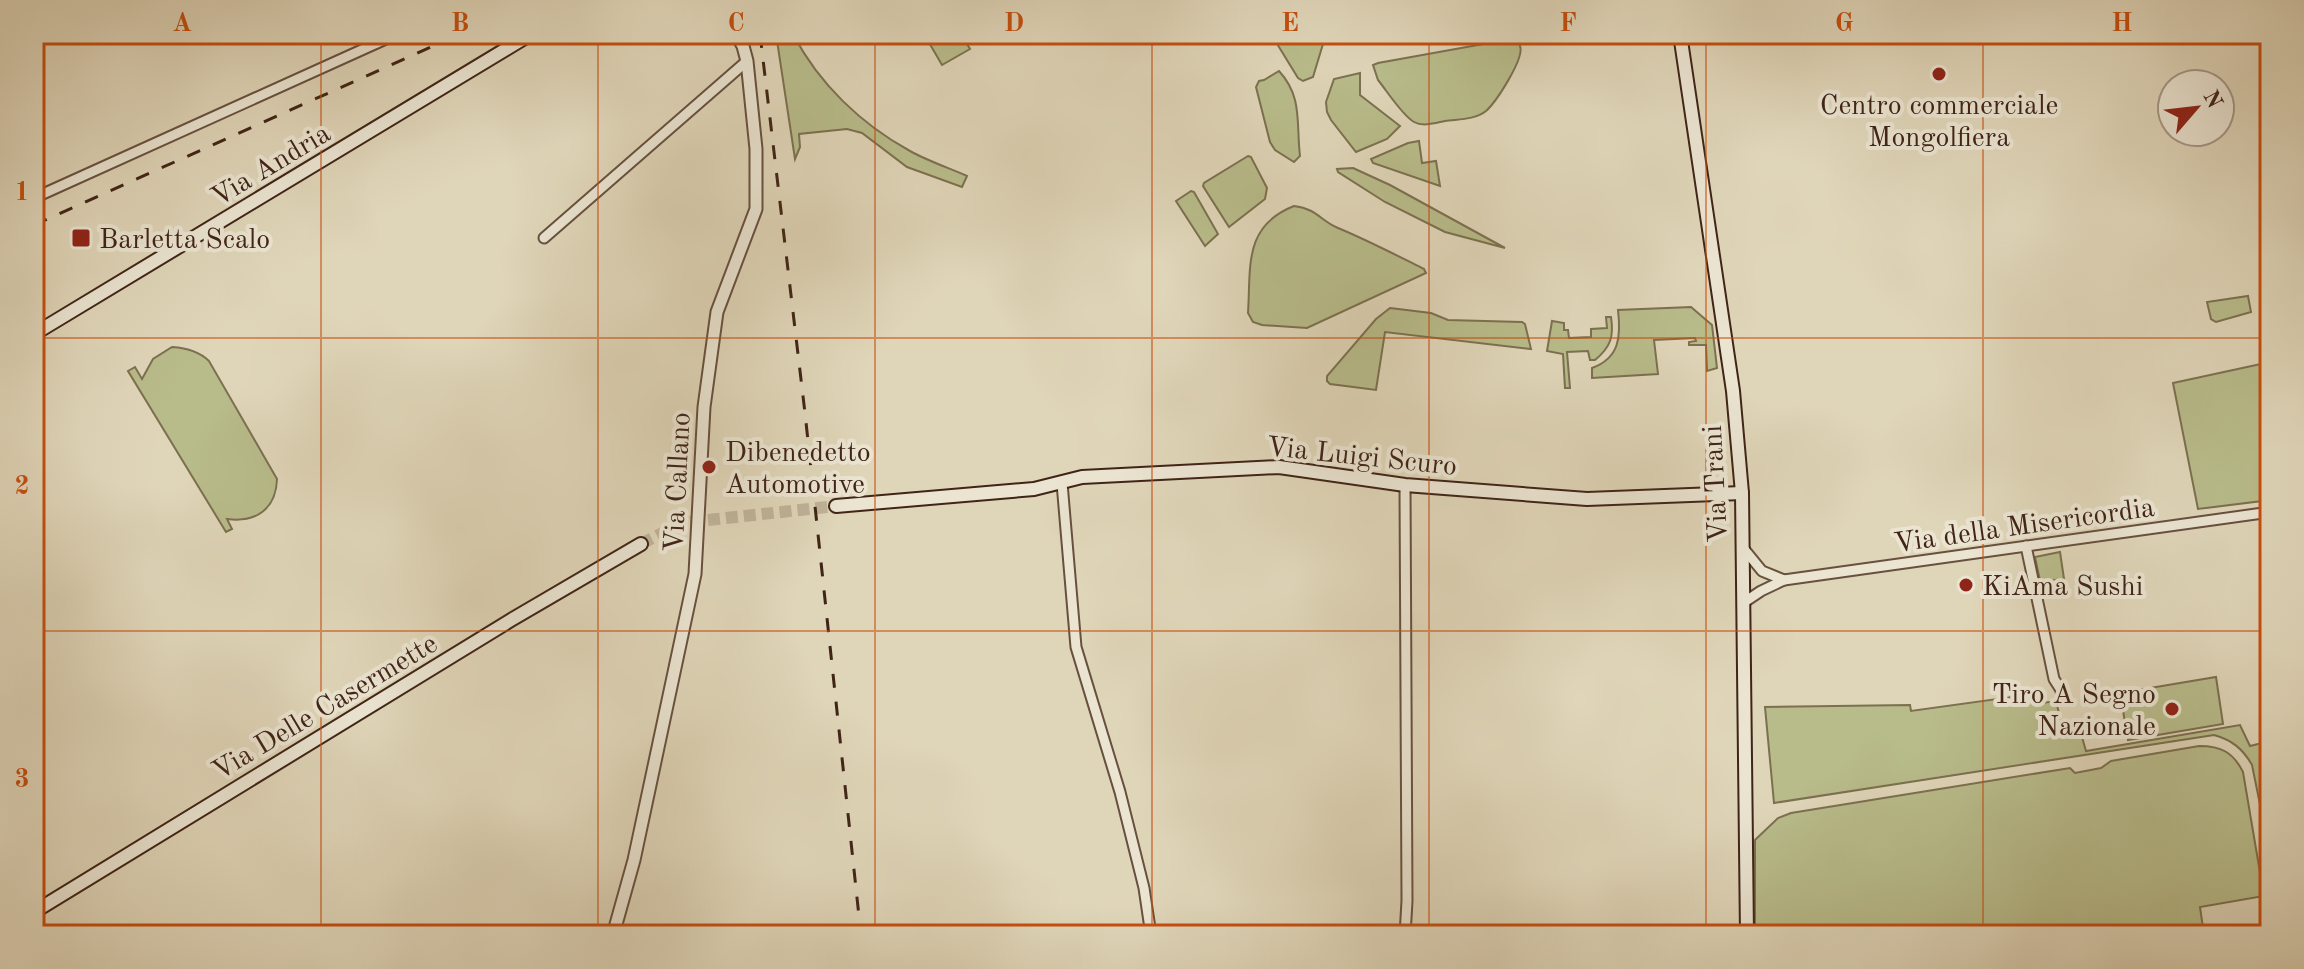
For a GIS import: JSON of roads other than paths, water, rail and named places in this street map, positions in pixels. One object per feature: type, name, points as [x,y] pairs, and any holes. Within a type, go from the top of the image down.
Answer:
[{"type":"main road","name":"Via Andria","points":[[34,334],[531,34]]},
{"type":"main road","name":"Via Trani","points":[[1680,34],[1733,391],[1742,493],[1747,935]]},
{"type":"main road","name":"Via Luigi Scuro","points":[[836,506],[1034,489],[1082,477],[1279,467],[1405,485],[1587,499],[1742,493]]},
{"type":"main road","name":"Via Delle Casermette","points":[[34,912],[511,620],[641,544]]},
{"type":"street","points":[[369,34],[377,43]]},
{"type":"street","points":[[34,198],[397,34]]},
{"type":"street","name":"Via Callano","points":[[613,935],[634,860],[695,574],[704,407],[717,312],[756,209],[756,149],[747,61],[736,34]]},
{"type":"street","points":[[544,238],[747,61]]},
{"type":"street","points":[[1062,483],[1076,647],[1120,792],[1144,888],[1151,935]]},
{"type":"street","points":[[1405,485],[1405,935]]},
{"type":"street","name":"Via della Misericordia","points":[[1743,603],[1784,580],[2270,512]]},
{"type":"street","points":[[1741,545],[1762,571],[1784,580]]},
{"type":"street","points":[[2026,546],[2054,679],[2062,698]]},
{"type":"tunnel","points":[[641,544],[690,522],[836,506]]},
{"type":"railway","points":[[34,225],[460,34]]},
{"type":"railway","points":[[760,34],[805,413],[861,935]]},
{"type":"place","name":"Centro commerciale Mongolfiera","points":[[1939,74]]},
{"type":"place","name":"Barletta Scalo","points":[[81,238]]},
{"type":"place","name":"Dibenedetto Automotive","points":[[709,467]]},
{"type":"place","name":"KiAma Sushi","points":[[1966,585]]},
{"type":"place","name":"Tiro A Segno Nazionale","points":[[2172,709]]}]
